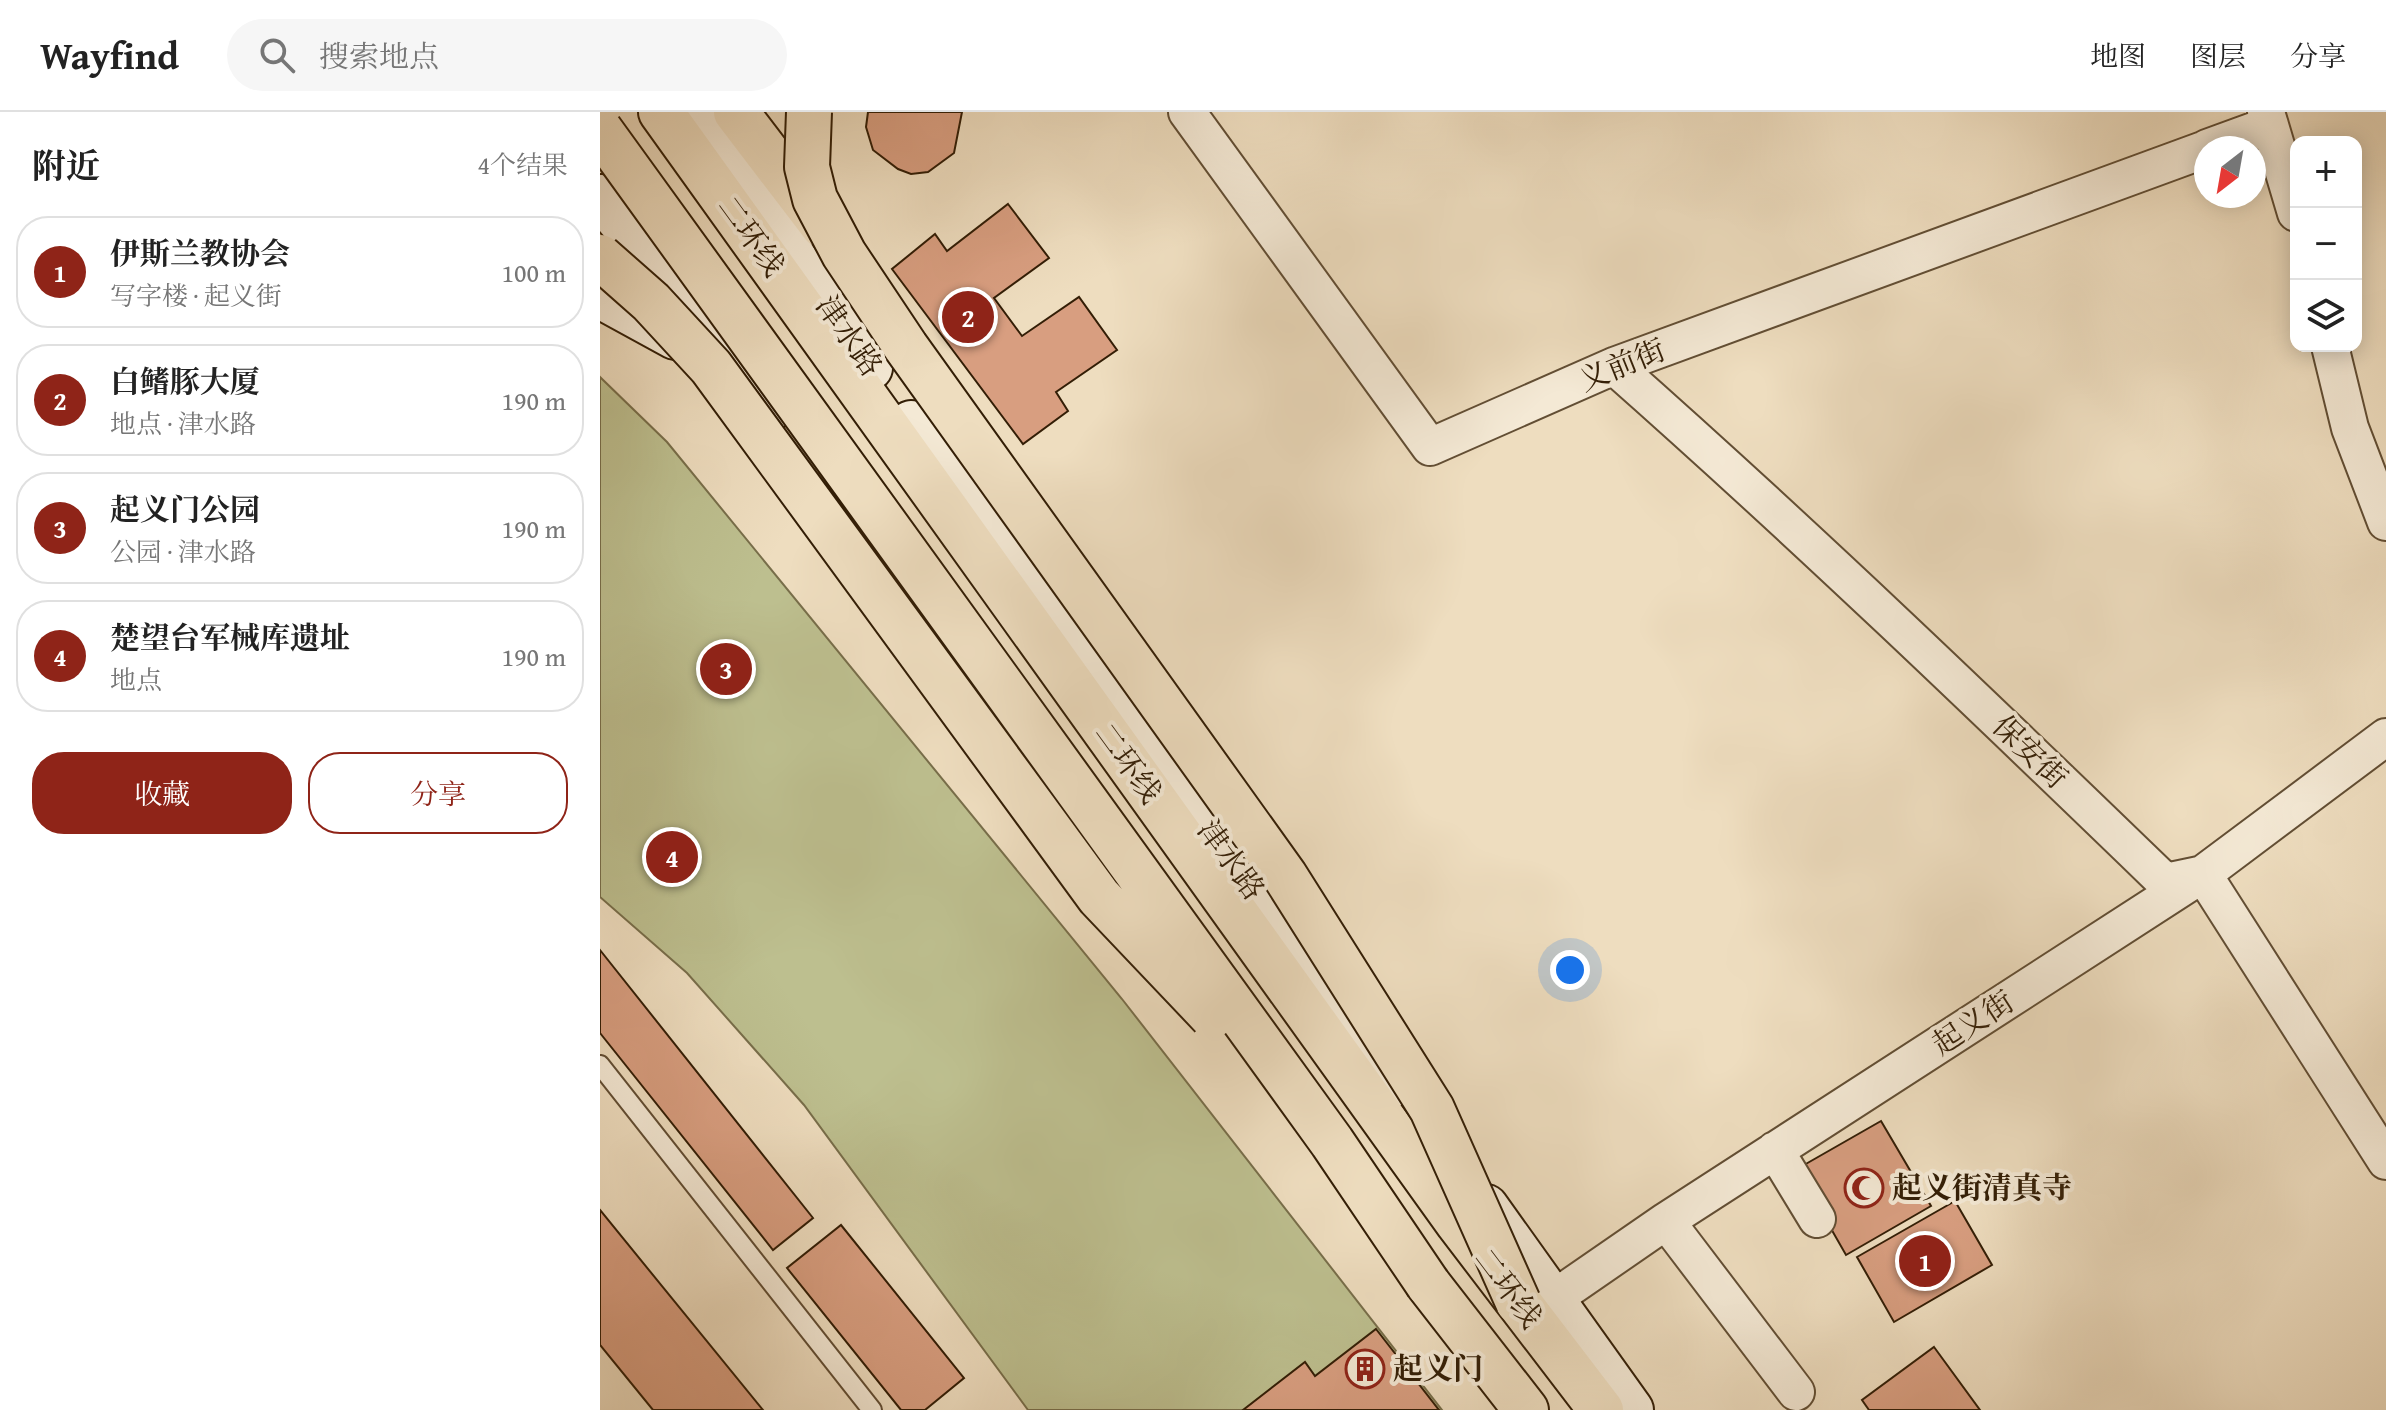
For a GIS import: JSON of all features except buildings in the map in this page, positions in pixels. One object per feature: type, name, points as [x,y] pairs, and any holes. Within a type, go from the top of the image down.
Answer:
[{"type":"highway","name":"二环线","points":[[661,112],[1431,1185],[1535,1300],[1601,1410]]},
{"type":"highway","points":[[736,112],[844,254],[906,347],[1285,876],[1432,1109],[1535,1300]]},
{"type":"highway","points":[[809,112],[807,167],[815,199],[844,254]]},
{"type":"highway","name":"二环线","points":[[600,130],[1332,1142],[1428,1284],[1526,1410]]},
{"type":"highway","points":[[600,257],[651,302],[711,367],[1099,897],[1332,1142]]},
{"type":"main road","name":"津水路","points":[[693,112],[872,371],[1535,1300],[1631,1410]]},
{"type":"main road","points":[[600,197],[765,389],[1549,1410]]},
{"type":"main road","points":[[600,296],[765,389]]},
{"type":"street","name":"义前街","points":[[1187,112],[1430,447],[1614,366],[2194,153]]},
{"type":"street","name":"义前街","points":[[2231,136],[2268,118]]},
{"type":"street","points":[[2268,118],[2295,208]]},
{"type":"street","points":[[2331,352],[2350,428],[2386,522]]},
{"type":"street","name":"保安街","points":[[1614,366],[1762,498],[2165,882],[2203,874]]},
{"type":"street","name":"起义街","points":[[1535,1300],[1666,1221],[2203,874],[2386,737]]},
{"type":"street","points":[[2203,874],[2386,1161]]},
{"type":"street","points":[[1775,1150],[1817,1219]]},
{"type":"street","points":[[1666,1221],[1796,1392]]},
{"type":"lane","points":[[603,1074],[872,1410]]},
{"type":"green space","points":[[600,377],[667,442],[1122,999],[1442,1410],[1028,1410],[804,1105],[687,973],[600,897]]},
{"type":"place","name":"白鳍豚大厦","points":[[968,317]]},
{"type":"place","name":"起义门公园","points":[[726,669]]},
{"type":"place","name":"楚望台军械库遗址","points":[[672,857]]},
{"type":"place","name":"起义街清真寺","points":[[1864,1188]]},
{"type":"place","name":"伊斯兰教协会","points":[[1925,1261]]},
{"type":"place","name":"起义门","points":[[1365,1369]]}]
